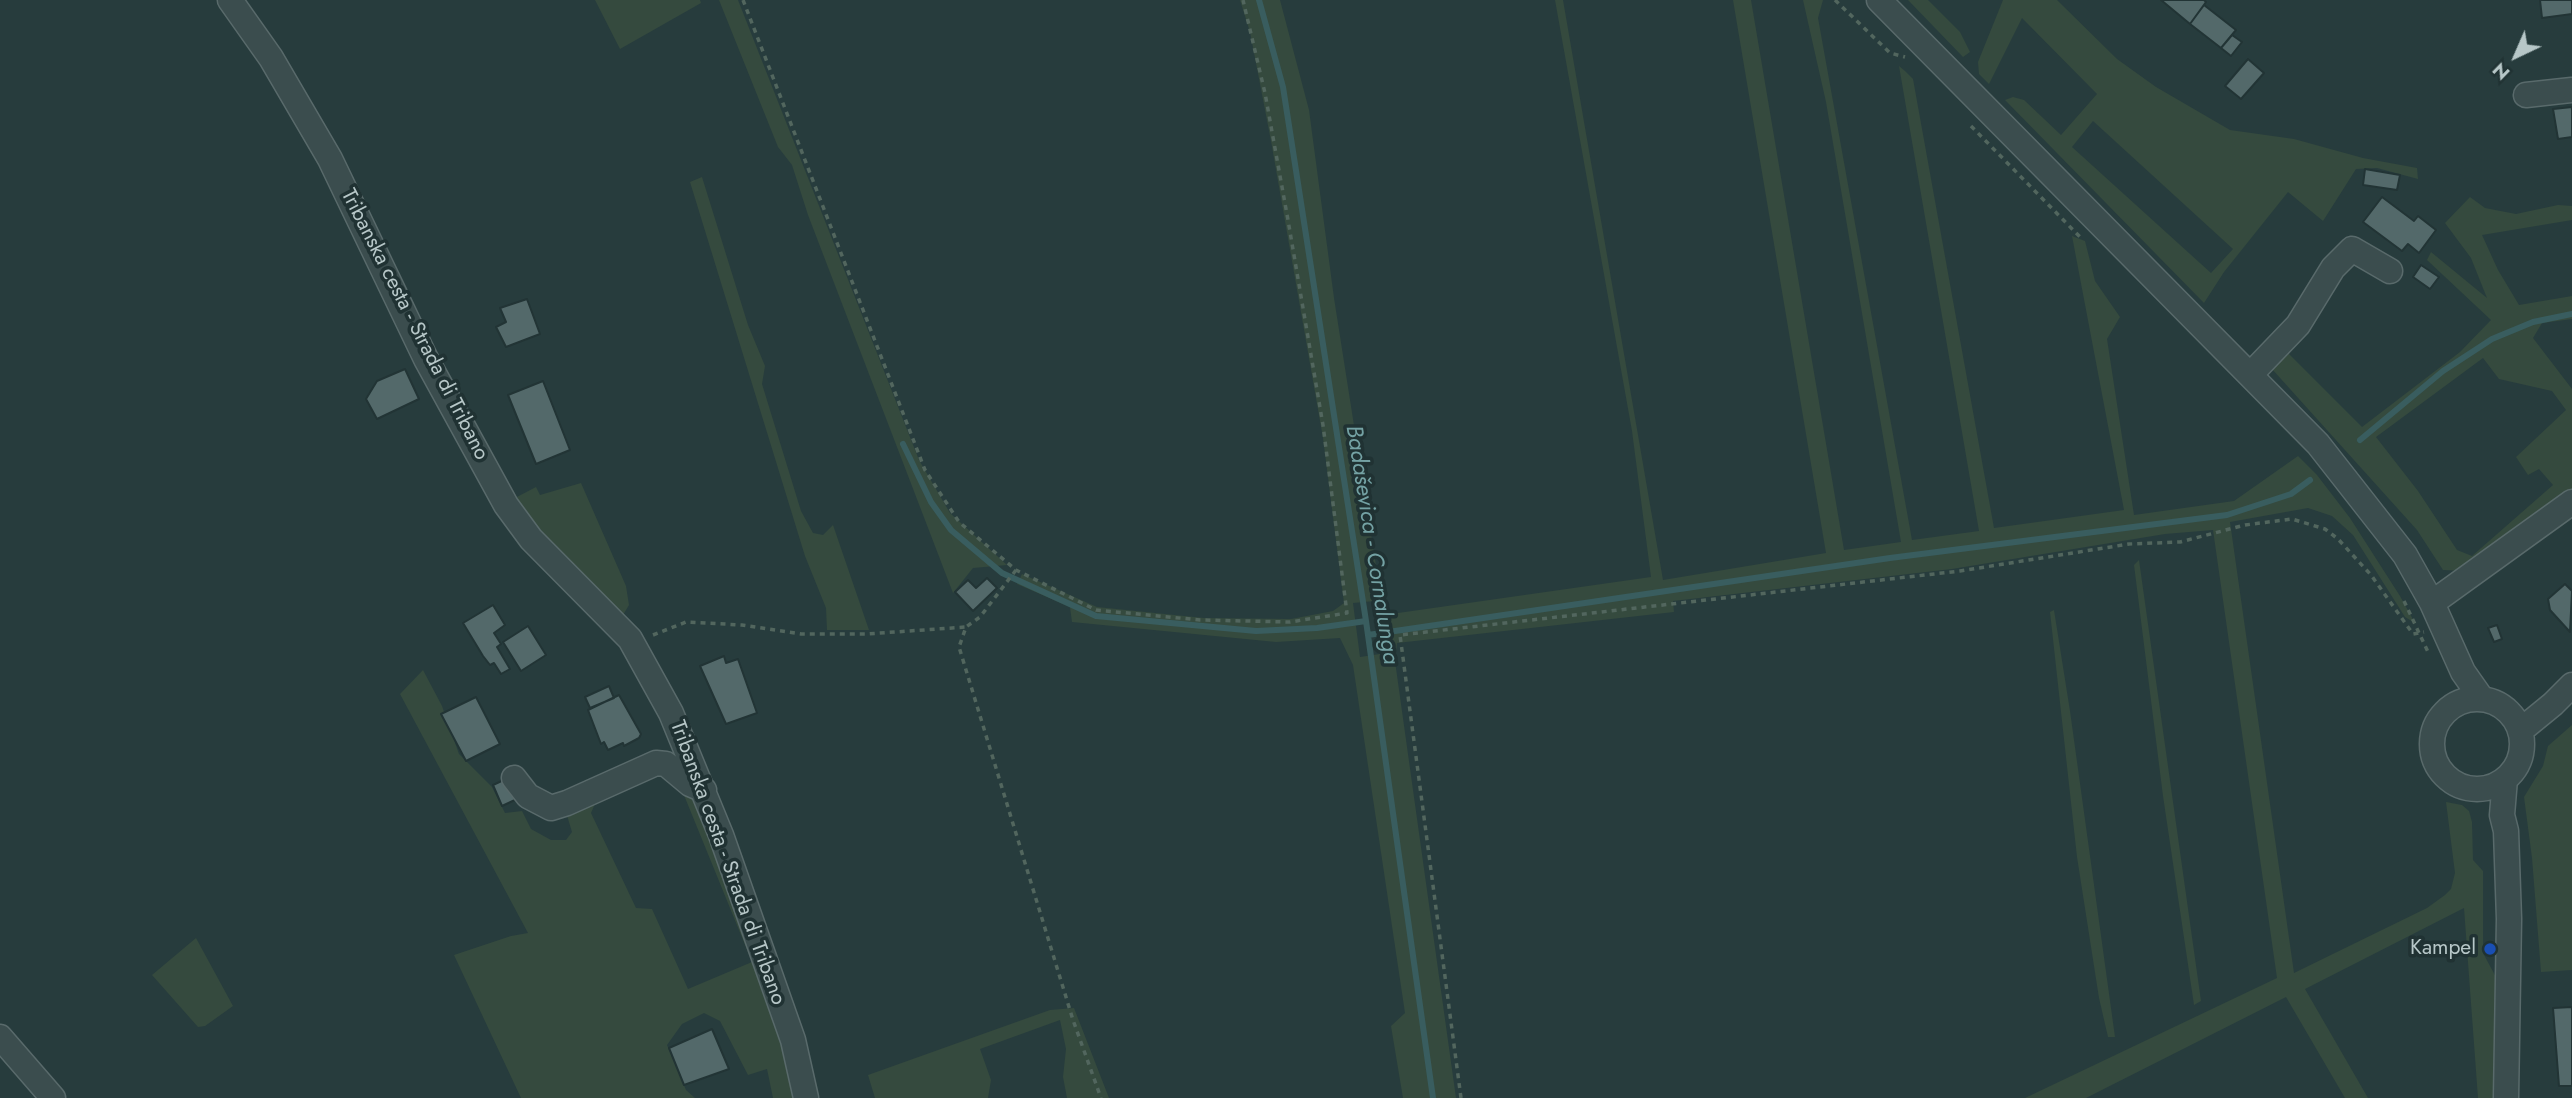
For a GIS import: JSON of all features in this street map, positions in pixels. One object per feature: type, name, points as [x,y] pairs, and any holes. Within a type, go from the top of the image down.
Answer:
[{"type":"street","name":"Tribanska cesta - Strada di Tribano","points":[[230,0],[271,58],[330,159],[426,359],[506,505],[531,538],[630,639],[671,713],[704,790],[793,1040],[806,1098]]},
{"type":"street","points":[[1880,0],[2318,444],[2405,555],[2432,603],[2460,667],[2524,728]]},
{"type":"street","points":[[2526,95],[2572,90]]},
{"type":"street","points":[[2250,375],[2298,325],[2333,268],[2352,249],[2390,271]]},
{"type":"street","points":[[2432,603],[2572,502]]},
{"type":"street","points":[[2455,705],[2460,667]]},
{"type":"street","points":[[2502,815],[2520,757],[2524,728],[2572,685]]},
{"type":"street","points":[[2490,696],[2455,705],[2443,714],[2435,727],[2433,756],[2450,780],[2463,787],[2478,789],[2514,776]]},
{"type":"street","points":[[514,778],[528,796],[551,808],[656,763],[666,764],[690,784],[704,790]]},
{"type":"street","points":[[2478,789],[2502,815],[2506,831],[2509,919],[2506,1098]]},
{"type":"street","points":[[0,1037],[52,1098]]},
{"type":"path","points":[[743,0],[925,470],[959,522],[1016,570],[1096,610],[1200,620],[1290,622],[1347,612],[1325,438],[1288,220],[1252,30],[1242,0]]},
{"type":"path","points":[[1835,0],[1890,53],[1916,59],[1907,51]]},
{"type":"path","points":[[1965,120],[2089,246]]},
{"type":"path","points":[[1461,1098],[1400,635],[1960,571],[2129,544],[2180,542],[2245,525],[2292,519],[2325,529],[2338,539],[2371,575],[2413,634],[2443,628]]},
{"type":"path","points":[[630,639],[686,622],[742,625],[801,634],[866,634],[966,627],[980,617],[1016,570]]},
{"type":"path","points":[[2399,589],[2434,664],[2460,667]]},
{"type":"path","points":[[966,627],[959,647],[1073,1020],[1101,1098]]},
{"type":"path","points":[[2490,696],[2519,707],[2528,755],[2514,776]]},
{"type":"green space","points":[[595,0],[700,0],[701,3],[620,49]]},
{"type":"green space","points":[[719,0],[738,0],[919,460],[950,513],[1007,565],[973,568],[953,593],[808,215],[792,165],[778,147]]},
{"type":"green space","points":[[1240,0],[1280,0],[1309,110],[1334,298],[1380,591],[1383,604],[1391,614],[1651,577],[1632,431],[1555,0],[1563,0],[1663,580],[1826,553],[1733,0],[1751,0],[1844,550],[1901,542],[1826,102],[1803,0],[1823,0],[1818,18],[1912,540],[1979,531],[1899,66],[1913,79],[1994,528],[2124,510],[2072,236],[2085,241],[2095,281],[2120,317],[2107,339],[2134,515],[2234,501],[2298,456],[2317,475],[2350,518],[2400,596],[2415,623],[2405,617],[2353,535],[2332,516],[2308,508],[2230,522],[2294,973],[2427,908],[2451,889],[2455,873],[2446,802],[2462,805],[2469,811],[2472,822],[2473,860],[2483,871],[2483,953],[2497,979],[2499,1098],[2478,1098],[2464,908],[2305,989],[2368,1098],[2345,1098],[2286,997],[2086,1098],[2025,1098],[2277,978],[2213,530],[2165,534],[1952,569],[1673,601],[1674,612],[1397,643],[1395,661],[1456,1098],[1403,1098],[1391,1026],[1405,1013],[1353,665],[1340,638],[1276,642],[1072,622],[1070,607],[1017,584],[1022,574],[1097,607],[1204,618],[1291,619],[1333,611],[1344,603],[1323,438],[1250,32]],"holes":[[[1375,601],[1380,654],[1360,657],[1353,603]]]},
{"type":"green space","points":[[1908,0],[1928,0],[1960,32],[1970,52],[1963,57]]},
{"type":"green space","points":[[2003,0],[2057,0],[2117,59],[2156,87],[2230,130],[2294,139],[2363,158],[2417,168],[2418,179],[2377,168],[2356,169],[2323,221],[2288,192],[2224,272],[2204,303],[2005,100],[2013,97],[2024,100],[2061,135],[2097,94],[2022,18],[1989,84],[1979,74],[1978,62]],"holes":[[[2093,121],[2233,249],[2211,273],[2072,147]]]},
{"type":"green space","points":[[702,177],[748,325],[765,366],[762,384],[801,511],[813,533],[823,535],[833,525],[869,630],[827,630],[826,608],[805,556],[690,182]]},
{"type":"green space","points":[[2470,197],[2485,208],[2516,214],[2558,205],[2572,206],[2572,220],[2482,235],[2498,270],[2519,305],[2572,296],[2572,319],[2542,323],[2533,338],[2572,389],[2572,494],[2464,571],[2443,570],[2417,530],[2272,369],[2283,348],[2362,427],[2460,352],[2491,320],[2427,260],[2431,252],[2487,298],[2471,258],[2445,223]],"holes":[[[2483,358],[2499,379],[2552,391],[2566,410],[2516,457],[2528,475],[2539,469],[2553,485],[2472,556],[2457,550],[2418,491],[2376,437]]]},
{"type":"green space","points":[[581,483],[626,586],[629,605],[623,615],[564,562],[513,499],[536,487],[540,495]]},
{"type":"green space","points":[[2139,560],[2201,1001],[2194,1005],[2163,796],[2134,565]]},
{"type":"green space","points":[[2054,610],[2115,1037],[2108,1037],[2099,998],[2077,857],[2050,612]]},
{"type":"green space","points":[[423,670],[442,706],[459,754],[492,787],[505,813],[522,811],[531,829],[551,840],[566,840],[572,832],[566,812],[598,797],[591,813],[636,908],[652,909],[688,989],[752,962],[677,778],[708,822],[760,959],[798,1098],[773,1098],[767,1069],[748,1075],[720,1021],[704,1013],[682,1024],[667,1045],[686,1090],[695,1098],[521,1098],[454,955],[528,933],[400,694]]},
{"type":"green space","points":[[2572,725],[2572,970],[2541,972],[2524,797],[2543,766],[2548,746]]},
{"type":"green space","points":[[196,938],[233,1006],[205,1026],[198,1027],[152,975]]},
{"type":"green space","points":[[1074,1008],[1109,1098],[1067,1098],[1063,1077],[1066,1049],[1060,1020],[980,1049],[991,1080],[988,1098],[875,1098],[868,1075],[1050,1010]]},
{"type":"building","points":[[2161,0],[2204,0],[2206,2],[2190,24]]},
{"type":"building","points":[[2540,0],[2572,0],[2572,14],[2542,18]]},
{"type":"building","points":[[2204,5],[2236,30],[2221,48],[2190,24]]},
{"type":"building","points":[[2232,35],[2242,42],[2231,56],[2221,48]]},
{"type":"building","points":[[2248,59],[2264,73],[2241,99],[2225,86]]},
{"type":"building","points":[[2572,107],[2572,137],[2558,139],[2553,109]]},
{"type":"building","points":[[2365,169],[2400,175],[2397,190],[2363,185]]},
{"type":"building","points":[[2382,197],[2414,221],[2418,216],[2436,230],[2419,253],[2408,244],[2402,251],[2363,222]]},
{"type":"building","points":[[2421,265],[2439,277],[2430,289],[2413,277]]},
{"type":"building","points":[[527,299],[540,334],[506,347],[496,327],[506,322],[500,308]]},
{"type":"building","points":[[405,369],[419,399],[377,419],[366,399],[377,381]]},
{"type":"building","points":[[543,381],[570,450],[536,464],[508,395]]},
{"type":"building","points":[[987,578],[997,588],[973,611],[955,592],[968,580],[976,588]]},
{"type":"building","points":[[2565,584],[2572,591],[2570,632],[2550,610],[2548,599]]},
{"type":"building","points":[[493,605],[505,625],[494,633],[501,644],[497,647],[510,669],[501,674],[494,663],[490,665],[483,656],[463,623]]},
{"type":"building","points":[[2497,625],[2502,639],[2494,642],[2488,628]]},
{"type":"building","points":[[528,626],[546,655],[521,671],[503,642]]},
{"type":"building","points":[[724,656],[726,663],[738,659],[757,713],[726,724],[700,666]]},
{"type":"building","points":[[609,686],[614,698],[590,708],[585,697]]},
{"type":"building","points":[[619,695],[641,734],[639,738],[624,746],[623,743],[608,750],[604,742],[601,744],[588,710]]},
{"type":"building","points":[[476,697],[500,744],[466,761],[441,714]]},
{"type":"building","points":[[508,778],[517,799],[502,806],[493,785]]},
{"type":"building","points":[[2572,1007],[2572,1086],[2559,1086],[2553,1008]]},
{"type":"building","points":[[712,1029],[729,1069],[684,1085],[669,1048]]},
{"type":"waterway","name":"Badaševica - Cornalunga","points":[[1259,0],[1283,87],[1366,621],[1433,1098]]},
{"type":"waterway","points":[[2360,440],[2443,371],[2492,339],[2533,322],[2572,314]]},
{"type":"waterway","points":[[903,444],[931,502],[951,530],[1002,573],[1096,616],[1256,631],[1317,628],[1366,621]]},
{"type":"waterway","points":[[1368,635],[1890,558],[2227,515],[2291,494],[2310,480]]},
{"type":"place","name":"Kampel","points":[[2490,949]]}]
